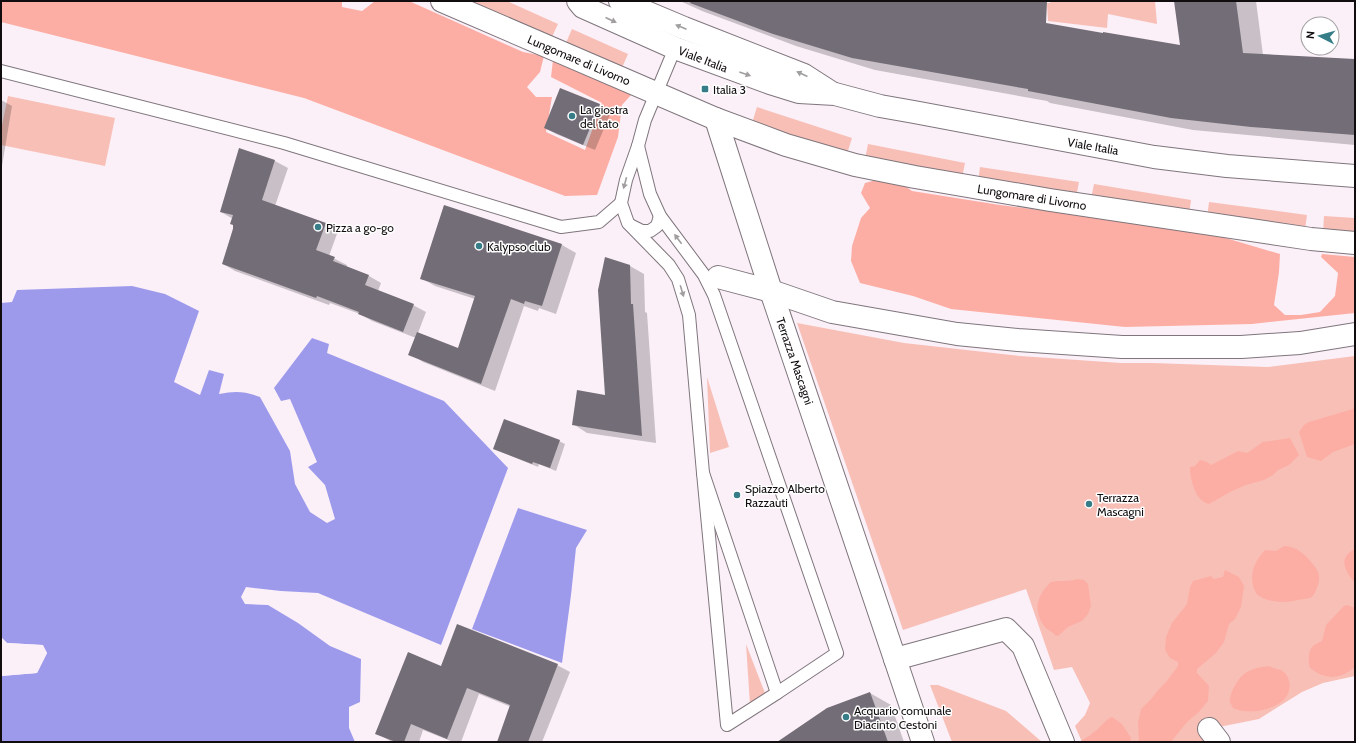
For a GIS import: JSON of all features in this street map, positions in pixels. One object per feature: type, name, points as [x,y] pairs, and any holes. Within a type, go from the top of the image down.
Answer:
[{"type":"street","name":"Lungomare di Livorno","points":[[442,1],[716,119],[786,145],[855,165],[915,178],[1168,219],[1310,239],[1355,243]]},
{"type":"street","name":"Viale Italia","points":[[578,1],[583,7],[675,48],[727,68],[799,92],[835,94],[900,110],[1154,157],[1227,166],[1355,176]]},
{"type":"street","name":"Viale Italia","points":[[620,1],[804,75],[835,94]]},
{"type":"street","name":"Terrazza Mascagni","points":[[716,119],[771,291],[924,742]]},
{"type":"street","points":[[716,286],[771,291],[832,312],[957,334],[1018,340],[1122,347],[1241,347],[1300,343],[1355,334]]},
{"type":"street","points":[[895,659],[1006,630],[1023,646],[1063,742]]},
{"type":"lane","points":[[638,146],[650,194],[660,216],[704,274],[716,286],[837,653],[727,725],[689,315],[678,279],[669,265],[628,223],[621,203],[626,180],[645,120],[675,48]]},
{"type":"lane","points":[[1,71],[284,143],[561,227],[599,222],[621,203]]},
{"type":"lane","points":[[628,223],[642,231],[650,231],[657,226],[660,216]]},
{"type":"lane","points":[[703,474],[777,693]]},
{"type":"shaded area","points":[[1,1],[342,1],[342,7],[362,11],[375,1],[409,1],[523,52],[544,56],[540,72],[527,87],[536,97],[552,97],[546,132],[585,150],[602,103],[551,77],[553,60],[632,94],[622,105],[618,137],[597,195],[565,196],[304,98],[1,22]]},
{"type":"shaded area","points":[[464,1],[507,1],[558,24],[551,39]]},
{"type":"shaded area","points":[[1051,1],[1155,1],[1157,24],[1108,14],[1107,28],[1048,21],[1047,3],[1050,3]]},
{"type":"shaded area","points":[[572,29],[628,54],[621,70],[565,45]]},
{"type":"shaded area","points":[[8,96],[115,118],[105,166],[1,145],[1,130]]},
{"type":"shaded area","points":[[757,107],[852,138],[847,154],[752,123]]},
{"type":"shaded area","points":[[868,144],[965,163],[962,178],[865,159]]},
{"type":"shaded area","points":[[980,167],[1079,182],[1076,198],[978,182]]},
{"type":"shaded area","points":[[891,176],[912,191],[1000,205],[1199,230],[1280,254],[1274,305],[1285,315],[1301,315],[1320,312],[1335,296],[1338,273],[1321,257],[1322,254],[1355,257],[1355,313],[1252,324],[1125,327],[951,309],[913,296],[860,283],[851,261],[852,246],[861,218],[870,208],[861,193],[865,183]]},
{"type":"shaded area","points":[[1094,184],[1191,200],[1189,215],[1091,199]]},
{"type":"shaded area","points":[[1209,202],[1307,215],[1305,230],[1207,218]]},
{"type":"shaded area","points":[[1324,216],[1355,218],[1355,234],[1323,233]]},
{"type":"shaded area","points":[[132,286],[165,294],[199,311],[174,382],[200,395],[209,370],[224,374],[219,394],[240,392],[260,397],[290,451],[295,484],[310,512],[327,523],[335,519],[325,485],[308,467],[317,462],[290,399],[281,401],[274,388],[312,338],[329,344],[327,353],[444,401],[508,468],[441,645],[318,593],[246,587],[241,597],[245,604],[268,605],[298,623],[330,646],[361,659],[360,702],[349,707],[349,728],[355,742],[1,742],[1,676],[37,673],[47,653],[42,645],[7,643],[1,637],[1,303],[12,302],[17,290]]},
{"type":"shaded area","name":"Terrazza Mascagni","points":[[797,323],[904,343],[1020,356],[1121,363],[1268,367],[1355,356],[1355,676],[1323,683],[1302,692],[1259,719],[1209,729],[1203,742],[1082,742],[1075,726],[1085,715],[1090,703],[1072,667],[1054,670],[1026,589],[903,630]]},
{"type":"shaded area","points":[[707,377],[729,447],[710,453]]},
{"type":"shaded area","points":[[1355,404],[1355,444],[1333,452],[1321,461],[1307,457],[1299,432],[1304,425],[1309,422],[1353,409]]},
{"type":"shaded area","points":[[1290,438],[1299,455],[1289,465],[1278,470],[1264,480],[1232,491],[1209,504],[1200,499],[1192,483],[1190,467],[1195,466],[1200,460],[1211,465],[1238,451],[1247,453],[1263,442]]},
{"type":"shaded area","points":[[518,508],[587,530],[576,548],[562,663],[472,629]]},
{"type":"shaded area","points":[[1284,546],[1292,547],[1300,551],[1317,571],[1319,576],[1318,585],[1312,597],[1288,602],[1278,602],[1268,600],[1257,594],[1253,586],[1252,575],[1258,558],[1265,550],[1276,551]]},
{"type":"shaded area","points":[[1355,549],[1355,583],[1348,574],[1344,561],[1346,556]]},
{"type":"shaded area","points":[[1225,570],[1239,577],[1244,586],[1241,607],[1235,619],[1229,624],[1224,642],[1216,653],[1197,669],[1197,673],[1209,686],[1208,701],[1198,713],[1187,722],[1171,742],[1139,742],[1138,723],[1141,709],[1166,682],[1178,666],[1178,662],[1170,658],[1165,650],[1166,637],[1172,623],[1187,604],[1190,587],[1193,581],[1211,576],[1214,579],[1223,577]]},
{"type":"shaded area","points":[[1077,579],[1084,580],[1088,584],[1091,606],[1088,614],[1082,621],[1068,627],[1058,636],[1055,635],[1046,628],[1038,615],[1038,603],[1042,592],[1051,582]]},
{"type":"shaded area","points":[[1347,605],[1355,608],[1355,667],[1338,676],[1332,677],[1321,675],[1310,668],[1310,650],[1313,646],[1322,641],[1326,625],[1344,606]]},
{"type":"shaded area","points":[[746,644],[765,693],[750,705]]},
{"type":"shaded area","points":[[1269,666],[1281,670],[1288,677],[1290,686],[1285,699],[1264,710],[1251,712],[1233,708],[1230,702],[1231,694],[1241,677],[1252,670]]},
{"type":"shaded area","points":[[930,685],[938,685],[1006,711],[1042,742],[952,742]]},
{"type":"shaded area","points":[[1112,717],[1122,724],[1131,738],[1130,742],[1080,742],[1091,735]]},
{"type":"pier","points":[[1,637],[7,643],[43,645],[47,653],[37,673],[1,676],[1,674],[36,671],[45,653],[41,647],[7,645],[1,640]]},
{"type":"building","points":[[691,1],[1047,1],[1046,23],[1180,45],[1174,1],[1236,1],[1243,53],[1355,59],[1355,135],[1251,127],[1171,118],[1028,91],[1028,89],[852,58],[773,34],[690,3]]},
{"type":"building","name":"La giostra del tato","points":[[560,88],[600,104],[583,145],[544,128]]},
{"type":"building","points":[[239,148],[275,160],[262,200],[326,223],[316,250],[335,257],[333,261],[369,275],[365,285],[414,304],[403,332],[358,314],[359,312],[317,296],[316,298],[222,264],[233,229],[233,225],[230,224],[233,215],[220,212]]},
{"type":"building","points":[[444,205],[562,244],[542,306],[525,301],[524,304],[511,299],[481,384],[408,355],[417,332],[458,348],[475,296],[420,279]]},
{"type":"building","points":[[605,257],[630,265],[631,304],[633,304],[642,436],[572,425],[577,390],[605,395],[598,290]]},
{"type":"building","points":[[504,419],[560,440],[550,468],[533,462],[532,464],[493,449]]},
{"type":"building","points":[[457,624],[558,664],[528,742],[497,742],[510,705],[467,688],[447,739],[411,724],[404,742],[396,742],[375,734],[408,652],[441,666]]},
{"type":"building","name":"Acquario comunale Diacinto Cestoni","points":[[870,692],[888,742],[777,742],[827,708]]},
{"type":"place","name":"Italia 3","points":[[705,89]]},
{"type":"place","name":"La giostra del tato","points":[[572,116]]},
{"type":"place","name":"Pizza a go-go","points":[[318,227]]},
{"type":"place","name":"Kalypso club","points":[[479,246]]},
{"type":"place","name":"Spiazzo Alberto Razzauti","points":[[737,495]]},
{"type":"place","name":"Terrazza Mascagni","points":[[1089,504]]},
{"type":"place","name":"Acquario comunale Diacinto Cestoni","points":[[846,717]]}]
